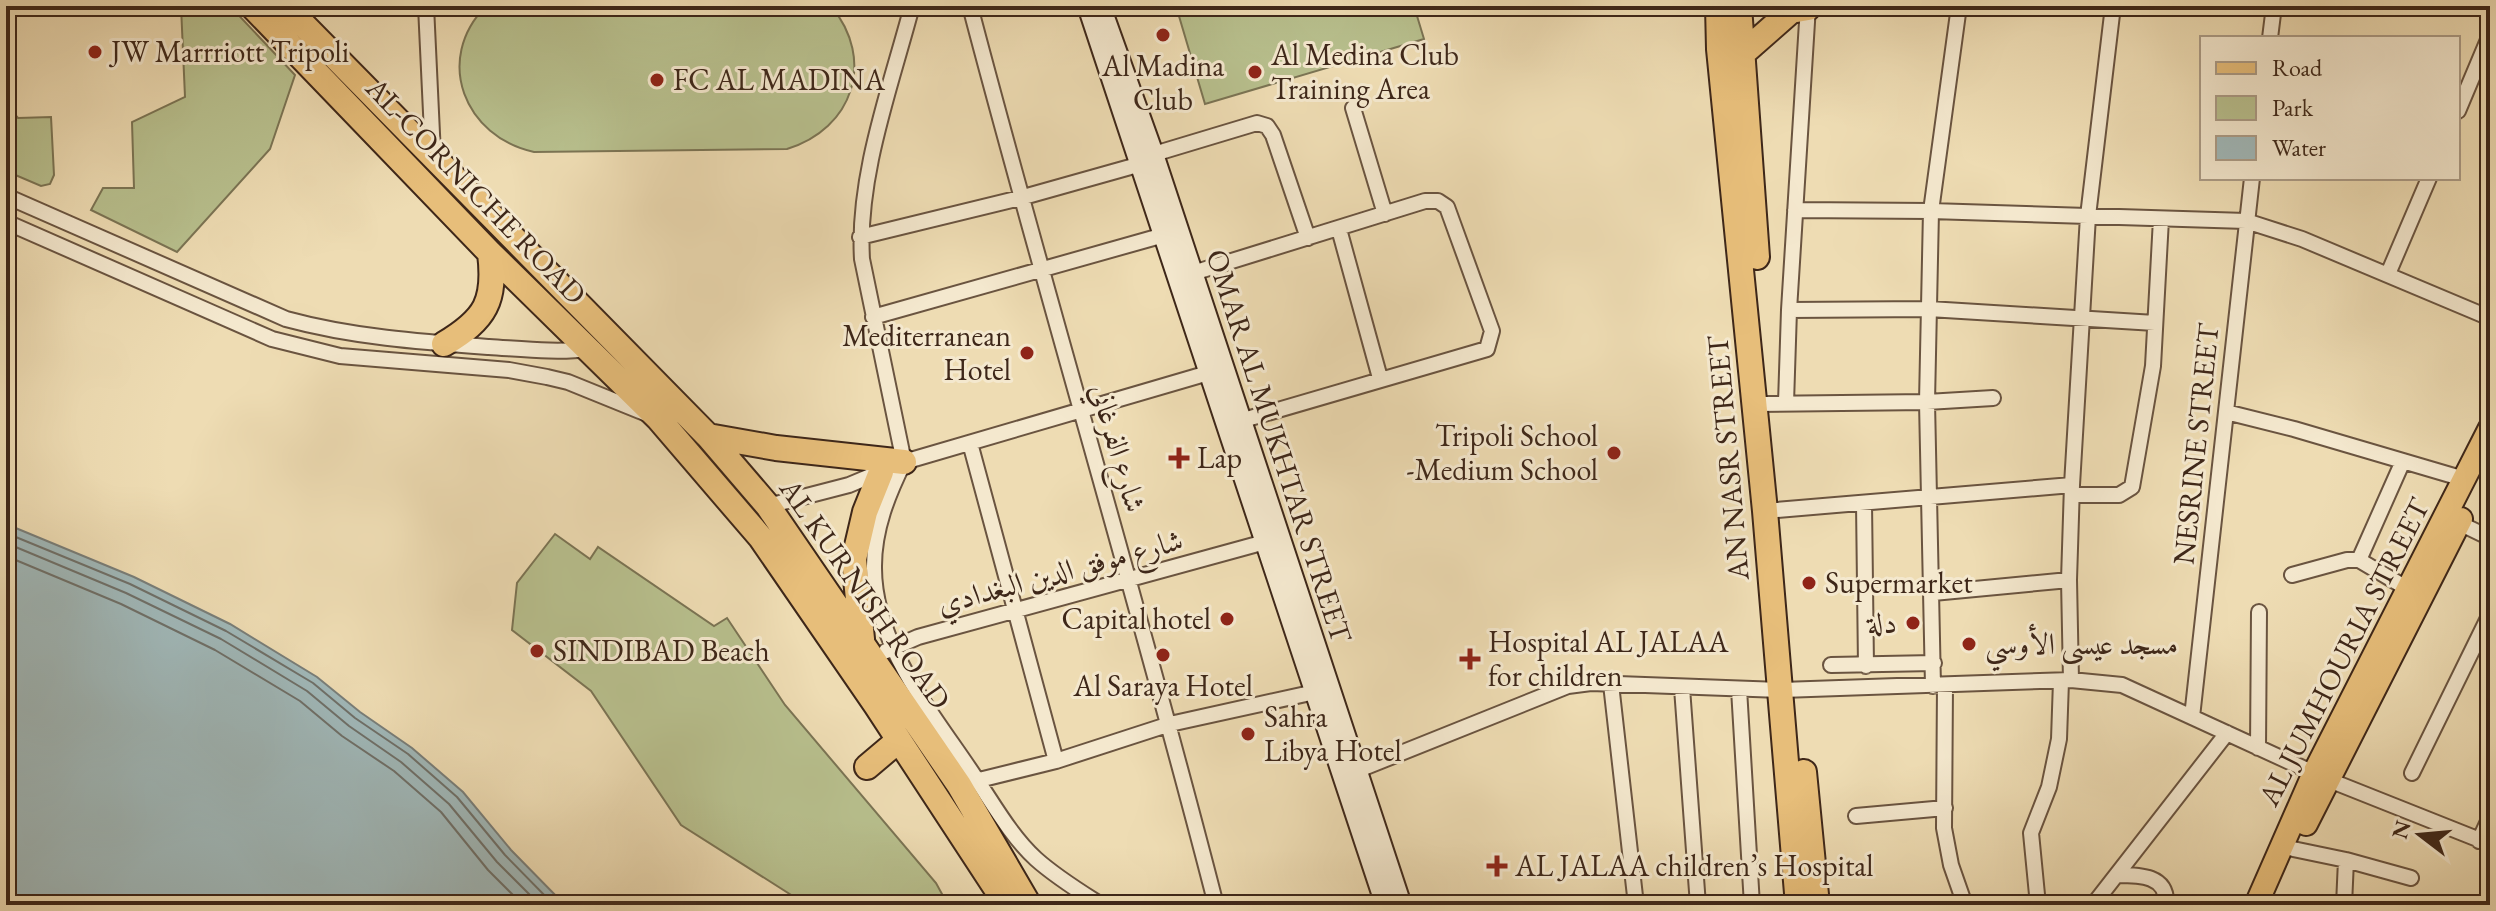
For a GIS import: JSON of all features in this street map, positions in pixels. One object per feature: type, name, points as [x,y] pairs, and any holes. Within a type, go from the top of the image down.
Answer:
[{"type":"highway","name":"AL-CORNICHE ROAD","points":[[252,6],[490,253],[658,418]]},
{"type":"highway","name":"AL-CORNICHE ROAD","points":[[285,6],[616,343]]},
{"type":"highway","name":"AN NASR STREET","points":[[1718,6],[1719,49],[1770,403]]},
{"type":"highway","name":"AN NASR STREET","points":[[1739,6],[1770,403],[1771,510],[1789,690],[1817,905]]},
{"type":"highway","points":[[1741,55],[1787,14],[1808,7]]},
{"type":"highway","points":[[444,344],[469,330],[486,307],[494,281],[490,253]]},
{"type":"highway","name":"AL KURNISH ROAD","points":[[616,343],[708,436],[768,506],[867,652],[968,783],[1029,905]]},
{"type":"highway","name":"AL KURNISH ROAD","points":[[658,418],[761,538],[1007,905]]},
{"type":"highway","points":[[708,436],[776,448],[904,462]]},
{"type":"highway","points":[[867,652],[854,559],[865,512],[881,472]]},
{"type":"highway","name":"AN NASR STREET","points":[[1789,690],[1798,905]]},
{"type":"highway","points":[[867,767],[899,740]]},
{"type":"main road","name":"OMAR AL MUKHTAR STREET","points":[[1087,6],[1193,273],[1216,371],[1265,542],[1315,692],[1378,859],[1402,905]]},
{"type":"main road","name":"OMAR AL MUKHTAR STREET","points":[[1101,6],[1147,159],[1164,235],[1216,371],[1240,421],[1356,771],[1378,859],[1385,905]]},
{"type":"main road","name":"AL JUMHOURIA STREET","points":[[2270,905],[2322,777],[2408,589],[2490,428]]},
{"type":"main road","name":"AL JUMHOURIA STREET","points":[[2256,905],[2490,461]]},
{"type":"street","points":[[426,6],[433,155]]},
{"type":"street","points":[[912,6],[865,187],[860,237],[873,317],[904,462],[877,533],[874,567],[878,599],[894,647],[968,783],[1037,860],[1101,905]]},
{"type":"street","name":"شارع الفرغاني","points":[[970,6],[1020,198],[1170,724],[1216,905]]},
{"type":"street","points":[[1959,6],[1931,211],[1927,402],[1934,663],[1939,686],[1946,841],[1965,905]]},
{"type":"street","points":[[2038,905],[2031,833],[2049,787],[2066,681],[2072,490],[2088,216],[2113,6]]},
{"type":"street","points":[[2270,36],[2274,6]]},
{"type":"street","points":[[1808,7],[1789,310],[1770,403],[1927,402],[1993,398]]},
{"type":"street","points":[[2460,106],[2490,35]]},
{"type":"street","points":[[1353,108],[1385,214]]},
{"type":"street","points":[[860,237],[1020,198],[1257,123],[1267,126],[1273,135],[1308,238]]},
{"type":"street","name":"NESRINE STREET","points":[[2192,717],[2252,180]]},
{"type":"street","points":[[2388,274],[2428,180]]},
{"type":"street","points":[[6,196],[286,319],[363,336],[444,344],[586,350],[616,343]]},
{"type":"street","points":[[1193,273],[1425,201],[1438,201],[1447,207],[1492,331],[1487,349],[1240,421]]},
{"type":"street","points":[[1795,210],[2246,221],[2302,239],[2490,318]]},
{"type":"street","points":[[1771,510],[2072,490],[2119,495],[2132,487],[2151,383],[2161,219]]},
{"type":"street","points":[[6,222],[284,343],[340,356],[509,370],[547,377],[568,382],[658,418]]},
{"type":"street","points":[[1339,229],[1380,378]]},
{"type":"street","points":[[873,317],[1164,235]]},
{"type":"street","points":[[173,297],[183,276]]},
{"type":"street","points":[[1789,310],[1929,309],[2155,323]]},
{"type":"street","points":[[400,339],[402,362]]},
{"type":"street","points":[[768,506],[849,485],[904,462],[1216,371]]},
{"type":"street","points":[[2226,412],[2464,479]]},
{"type":"street","points":[[970,443],[1056,761]]},
{"type":"street","points":[[2359,560],[2403,461]]},
{"type":"street","points":[[1864,503],[1866,666]]},
{"type":"street","points":[[2459,523],[2490,538]]},
{"type":"street","name":"شارع موفق الدين البغدادي","points":[[867,652],[1265,542]]},
{"type":"street","points":[[2292,575],[2347,560],[2359,560],[2408,589]]},
{"type":"street","points":[[1933,593],[2069,580]]},
{"type":"street","points":[[2258,748],[2259,612]]},
{"type":"street","points":[[2412,773],[2490,614]]},
{"type":"street","points":[[1831,665],[1934,663]]},
{"type":"street","points":[[1356,771],[1568,686],[1611,684],[1789,690],[2066,681],[2132,687],[2322,777],[2485,843],[2490,817]]},
{"type":"street","points":[[1611,684],[1636,905]]},
{"type":"street","points":[[1682,688],[1698,905]]},
{"type":"street","points":[[1739,689],[1752,905]]},
{"type":"street","points":[[968,783],[1056,761],[1170,724],[1315,692]]},
{"type":"street","points":[[2093,905],[2227,733]]},
{"type":"street","points":[[1856,816],[1945,808]]},
{"type":"street","points":[[2293,849],[2411,878]]},
{"type":"street","points":[[2344,905],[2346,860]]},
{"type":"street","points":[[2117,875],[2145,875],[2155,879],[2163,887],[2166,905]]},
{"type":"green space","points":[[181,6],[230,6],[295,75],[270,149],[177,252],[91,210],[103,188],[134,188],[132,122],[185,97]]},
{"type":"green space","name":"FC AL MADINA","points":[[486,6],[831,6],[845,27],[852,48],[854,70],[851,90],[842,109],[828,126],[810,139],[787,149],[534,152],[510,144],[490,130],[464,94],[460,72],[461,49],[470,27]]},
{"type":"green space","name":"Al Medina Club Training Area","points":[[1176,6],[1414,6],[1424,39],[1205,104]]},
{"type":"green space","points":[[6,104],[18,118],[51,117],[54,175],[50,184],[41,186],[6,171]]},
{"type":"green space","points":[[555,534],[590,559],[598,547],[714,626],[727,618],[785,705],[936,883],[948,905],[807,905],[681,825],[591,691],[512,630],[517,583]]},
{"type":"water","points":[[6,524],[134,577],[230,624],[317,677],[412,748],[463,792],[511,850],[565,905],[6,905]]},
{"type":"place","name":"Al Madina Club","points":[[1163,35]]},
{"type":"place","name":"JW Marrriott Tripoli","points":[[95,52]]},
{"type":"place","name":"Al Medina Club Training Area","points":[[1255,72]]},
{"type":"place","name":"FC AL MADINA","points":[[657,80]]},
{"type":"place","name":"Mediterranean Hotel","points":[[1027,353]]},
{"type":"place","name":"Tripoli School -Medium School","points":[[1614,453]]},
{"type":"place","name":"Lap","points":[[1179,458]]},
{"type":"place","name":"Supermarket","points":[[1809,583]]},
{"type":"place","name":"Capital hotel","points":[[1227,619]]},
{"type":"place","name":"دلة","points":[[1913,623]]},
{"type":"place","name":"مسجد عيسى الأوسي","points":[[1969,644]]},
{"type":"place","name":"SINDIBAD Beach","points":[[537,651]]},
{"type":"place","name":"Al Saraya Hotel","points":[[1163,655]]},
{"type":"place","name":"Hospital AL JALAA for children","points":[[1470,659]]},
{"type":"place","name":"Sahra Libya Hotel","points":[[1248,734]]},
{"type":"place","name":"AL JALAA children’s Hospital","points":[[1497,866]]}]
